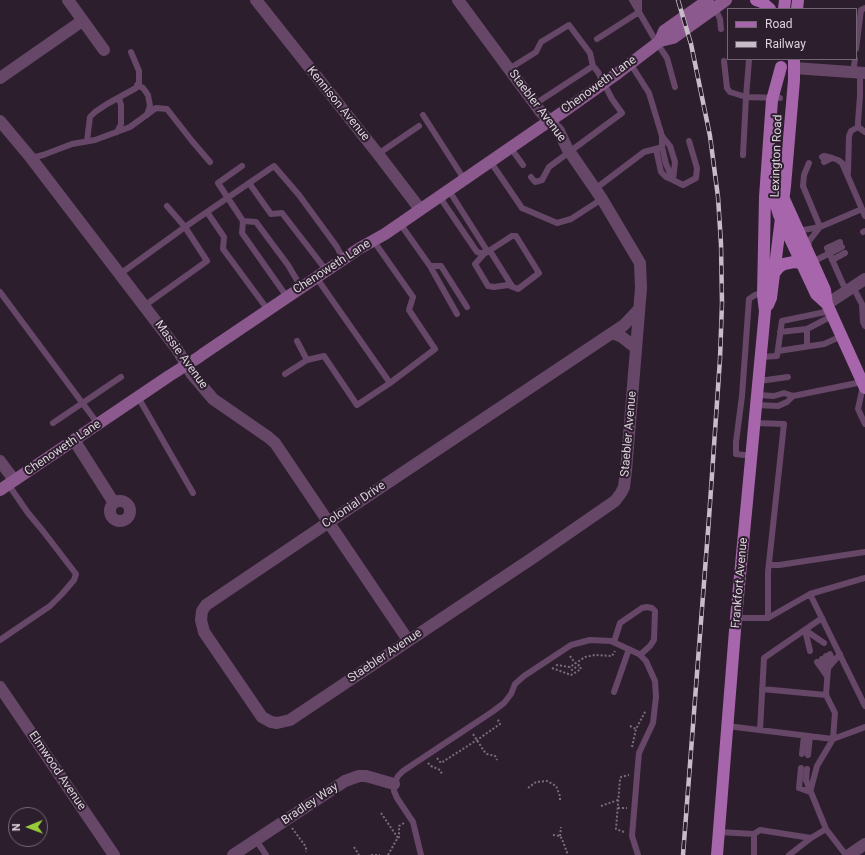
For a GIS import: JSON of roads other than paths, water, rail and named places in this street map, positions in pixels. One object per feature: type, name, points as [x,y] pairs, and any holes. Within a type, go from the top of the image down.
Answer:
[{"type":"main road","name":"Chenoweth Lane","points":[[8,484],[186,366],[326,270],[384,234],[399,222],[550,121],[618,73],[658,42],[673,38],[712,4],[726,0]]},
{"type":"main road","points":[[756,0],[762,2],[769,8]]},
{"type":"main road","name":"Frankfort Avenue","points":[[717,855],[736,618],[765,312],[763,293],[767,167],[781,63]]},
{"type":"main road","name":"Frankfort Avenue","points":[[765,312],[771,298],[784,199],[791,121],[794,63]]},
{"type":"main road","name":"Lexington Road","points":[[776,98],[773,194],[781,220],[807,259]]},
{"type":"main road","name":"Lexington Road","points":[[784,199],[798,231],[816,294],[830,310],[864,385]]},
{"type":"main road","points":[[773,275],[779,267],[784,264],[807,259]]},
{"type":"street","points":[[68,0],[104,50]]},
{"type":"street","name":"Kennison Avenue","points":[[256,0],[420,209]]},
{"type":"street","name":"Staebler Avenue","points":[[262,717],[271,722],[277,723],[290,720],[615,501],[624,487],[641,288],[640,262],[570,152],[559,131],[535,104],[458,0]]},
{"type":"street","points":[[0,78],[82,21]]},
{"type":"street","points":[[794,63],[859,73]]},
{"type":"street","name":"Massie Avenue","points":[[0,122],[31,158],[177,349],[186,366],[213,399],[275,443],[408,640]]},
{"type":"street","points":[[830,310],[849,289],[865,278]]},
{"type":"street","name":"Colonial Drive","points":[[262,717],[204,632],[201,620],[202,611],[206,605],[624,325],[639,310]]},
{"type":"street","points":[[612,333],[622,337],[636,348]]},
{"type":"street","points":[[74,440],[114,503]]},
{"type":"street","points":[[0,461],[8,484]]},
{"type":"street","name":"Elmwood Avenue","points":[[0,687],[114,855]]},
{"type":"street","name":"Bradley Way","points":[[233,855],[345,781],[359,776],[366,776],[394,784]]},
{"type":"street","points":[[847,855],[865,844]]},
{"type":"lane","points":[[632,0],[667,58],[675,86]]},
{"type":"lane","points":[[639,0],[639,12]]},
{"type":"lane","points":[[712,4],[720,19],[721,29]]},
{"type":"lane","points":[[857,41],[861,10],[865,8]]},
{"type":"lane","points":[[597,39],[639,12]]},
{"type":"lane","points":[[510,69],[536,52],[541,42],[569,25],[590,54],[593,66],[598,72],[612,99],[622,112],[549,167],[542,180],[535,182],[531,177]]},
{"type":"lane","points":[[87,141],[90,118],[95,112],[136,88],[139,83],[139,71],[131,52]]},
{"type":"lane","points":[[743,155],[749,60]]},
{"type":"lane","points":[[848,177],[847,150],[849,136],[852,131],[858,127],[862,98],[859,73],[855,60]]},
{"type":"lane","points":[[724,61],[727,88],[730,92],[746,97],[776,98]]},
{"type":"lane","points":[[630,63],[649,93],[662,136],[670,146],[675,162],[673,180]]},
{"type":"lane","points":[[535,104],[593,66]]},
{"type":"lane","points":[[137,85],[143,88],[148,95],[150,106],[147,115]]},
{"type":"lane","points":[[117,132],[121,124],[121,105],[119,98]]},
{"type":"lane","points":[[31,158],[43,156],[72,144],[87,141],[130,127],[156,108],[167,109],[210,162]]},
{"type":"lane","points":[[423,115],[464,179]]},
{"type":"lane","points":[[378,154],[419,126]]},
{"type":"lane","points":[[858,127],[865,132]]},
{"type":"lane","points":[[662,136],[659,148],[673,180],[683,185],[696,178],[697,168],[689,141]]},
{"type":"lane","points":[[510,147],[523,165]]},
{"type":"lane","points":[[490,161],[522,208],[557,222],[571,219],[644,152],[659,148]]},
{"type":"lane","points":[[835,159],[824,161],[824,156],[835,159],[842,163],[865,216]]},
{"type":"lane","points":[[242,166],[218,183],[243,221],[242,233],[287,297]]},
{"type":"lane","points":[[120,274],[274,166],[299,195],[344,259]]},
{"type":"lane","points":[[811,167],[804,175],[803,186],[820,227]]},
{"type":"lane","points":[[249,183],[271,214],[282,213],[326,270]]},
{"type":"lane","points":[[443,193],[477,252],[487,252]]},
{"type":"lane","points":[[443,193],[512,286]]},
{"type":"lane","points":[[144,306],[208,261],[185,227],[166,206]]},
{"type":"lane","points":[[798,231],[820,227],[862,209]]},
{"type":"lane","points":[[207,212],[224,237],[223,249],[268,310]]},
{"type":"lane","points":[[243,221],[256,222],[288,265],[301,287]]},
{"type":"lane","points":[[399,222],[430,266],[457,314]]},
{"type":"lane","points":[[820,227],[809,241],[807,259],[830,253]]},
{"type":"lane","points":[[512,236],[516,236],[539,273],[518,289],[508,285],[494,287],[488,286],[475,264],[487,252],[512,236]]},
{"type":"lane","points":[[285,374],[307,360],[324,356],[357,405],[435,350],[409,310],[413,297],[373,240]]},
{"type":"lane","points":[[832,260],[842,248],[827,248],[832,260],[864,314]]},
{"type":"lane","points":[[430,266],[441,266],[467,307]]},
{"type":"lane","points":[[316,277],[390,383]]},
{"type":"lane","points":[[0,292],[98,424]]},
{"type":"lane","points":[[752,456],[736,454],[736,442],[742,396],[749,299],[755,295],[763,293]]},
{"type":"lane","points":[[780,332],[807,330],[830,310]]},
{"type":"lane","points":[[761,357],[777,356],[782,321],[830,310]]},
{"type":"lane","points":[[807,330],[807,346]]},
{"type":"lane","points":[[778,351],[824,344],[842,336]]},
{"type":"lane","points":[[297,341],[307,360]]},
{"type":"lane","points":[[53,423],[122,377]]},
{"type":"lane","points":[[759,381],[788,377]]},
{"type":"lane","points":[[757,400],[784,393],[793,396],[864,385],[858,410],[865,424]]},
{"type":"lane","points":[[757,400],[778,406],[787,402],[793,396]]},
{"type":"lane","points":[[138,397],[194,493]]},
{"type":"lane","points":[[755,423],[784,424],[769,565],[768,618]]},
{"type":"lane","points":[[0,640],[50,606],[74,580],[76,574],[8,484]]},
{"type":"lane","points":[[769,565],[779,565],[865,552]]},
{"type":"lane","points":[[736,618],[768,618],[810,594],[865,578]]},
{"type":"lane","points":[[810,594],[865,706]]},
{"type":"lane","points":[[614,642],[620,623],[642,608],[652,608],[655,611],[654,640],[640,655]]},
{"type":"lane","points":[[760,730],[764,658],[822,618]]},
{"type":"lane","points":[[805,630],[817,647],[805,630]]},
{"type":"lane","points":[[421,855],[413,822],[394,791],[394,784],[398,776],[403,770],[469,728],[504,703],[515,684],[524,676],[571,646],[590,640],[614,642],[640,655],[646,661],[655,681],[656,697],[653,723],[639,753],[632,836],[638,855]]},
{"type":"lane","points":[[614,692],[629,649]]},
{"type":"lane","points":[[810,792],[817,766],[833,739],[835,714],[826,695],[830,668],[840,654]]},
{"type":"lane","points":[[830,668],[824,658],[830,668]]},
{"type":"lane","points":[[762,689],[826,695]]},
{"type":"lane","points":[[728,726],[833,739],[865,727]]},
{"type":"lane","points":[[805,754],[807,736]]},
{"type":"lane","points":[[804,768],[810,792],[826,829],[847,855]]},
{"type":"lane","points":[[789,855],[811,838],[826,829]]},
{"type":"lane","points":[[719,832],[754,834],[760,830],[811,838]]},
{"type":"lane","points":[[754,834],[754,855]]},
{"type":"lane","points":[[256,840],[266,855]]},
{"type":"railway","points":[[678,0],[691,44],[710,136],[718,197],[721,244],[722,303],[720,359],[709,518],[683,855]]}]
